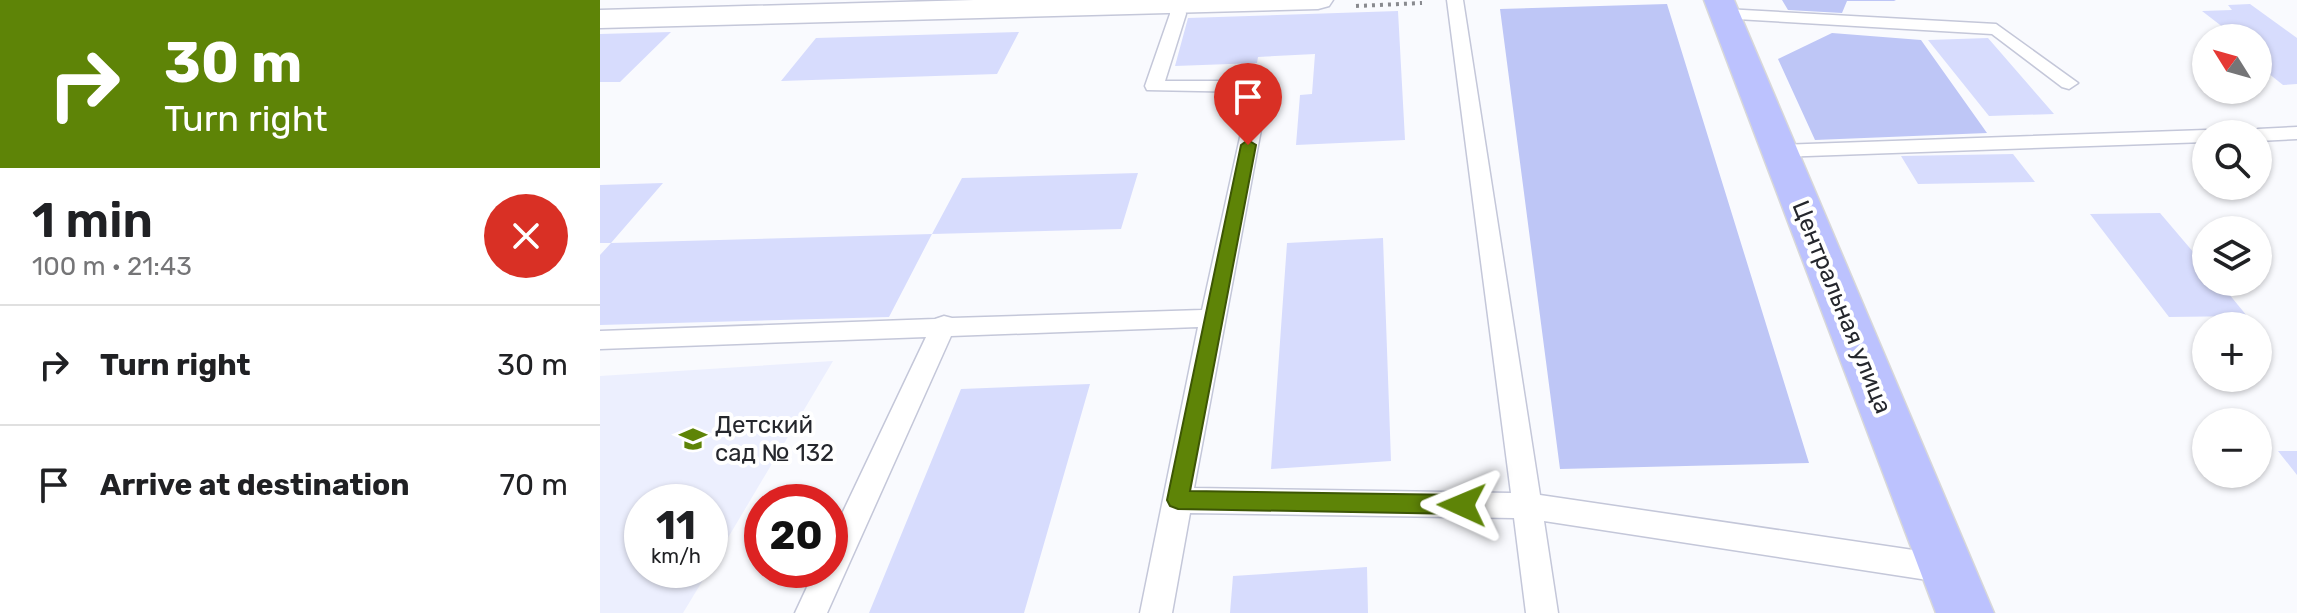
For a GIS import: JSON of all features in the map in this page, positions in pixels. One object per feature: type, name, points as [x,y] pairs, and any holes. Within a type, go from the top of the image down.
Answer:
[{"type":"main road","name":"Центральная улица","points":[[1722,7],[1965,613]]},
{"type":"street","points":[[600,19],[1318,0]]},
{"type":"lane","points":[[1455,0],[1542,613]]},
{"type":"lane","points":[[1156,613],[1260,87],[1154,86],[1178,14],[1178,4]]},
{"type":"lane","points":[[1722,7],[1996,29],[2069,83]]},
{"type":"lane","points":[[2272,134],[2297,133]]},
{"type":"lane","points":[[1779,151],[2192,136]]},
{"type":"lane","points":[[600,340],[944,325],[1212,318]]},
{"type":"lane","points":[[811,613],[944,325]]},
{"type":"lane","points":[[1178,500],[1526,506],[1947,569]]},
{"type":"shaded area","points":[[1782,0],[1896,1],[1847,1],[1842,13],[1788,10]]},
{"type":"shaded area","points":[[1667,4],[1809,463],[1560,469],[1500,9]]},
{"type":"shaded area","points":[[1832,33],[1921,40],[1987,133],[1815,140],[1778,59]]},
{"type":"shaded area","name":"Детский сад № 132","points":[[833,361],[760,484],[744,484],[744,511],[728,538],[728,484],[624,484],[624,588],[698,588],[683,613],[600,613],[600,376]]},
{"type":"building","points":[[2250,4],[2297,38],[2297,84],[2283,85],[2272,76],[2272,24],[2219,24],[2202,11],[2232,10],[2228,5]]},
{"type":"building","points":[[1398,11],[1405,140],[1296,145],[1300,95],[1312,94],[1315,54],[1258,57],[1257,63],[1175,66],[1188,18]]},
{"type":"building","points":[[671,32],[620,82],[600,82],[600,34]]},
{"type":"building","points":[[1019,32],[997,74],[781,81],[816,38]]},
{"type":"building","points":[[1988,38],[2054,114],[1989,116],[1928,40]]},
{"type":"building","points":[[2013,154],[2035,182],[1918,184],[1901,156]]},
{"type":"building","points":[[1138,173],[1121,229],[932,234],[962,178]]},
{"type":"building","points":[[663,183],[611,243],[600,243],[600,185]]},
{"type":"building","points":[[2160,213],[2192,251],[2192,296],[2231,296],[2244,312],[2192,312],[2192,317],[2169,317],[2090,214]]},
{"type":"building","points":[[932,234],[889,317],[600,325],[600,255],[611,243]]},
{"type":"building","points":[[1383,238],[1391,461],[1271,469],[1287,243]]},
{"type":"building","points":[[1090,384],[1024,613],[869,613],[961,389]]},
{"type":"building","points":[[2278,451],[2297,451],[2297,475]]},
{"type":"building","points":[[1367,567],[1368,613],[1230,613],[1233,576]]},
{"type":"place","name":"Детский сад № 132","points":[[693,439]]},
{"type":"route","points":[[1248,145],[1178,500],[1462,505]]}]
